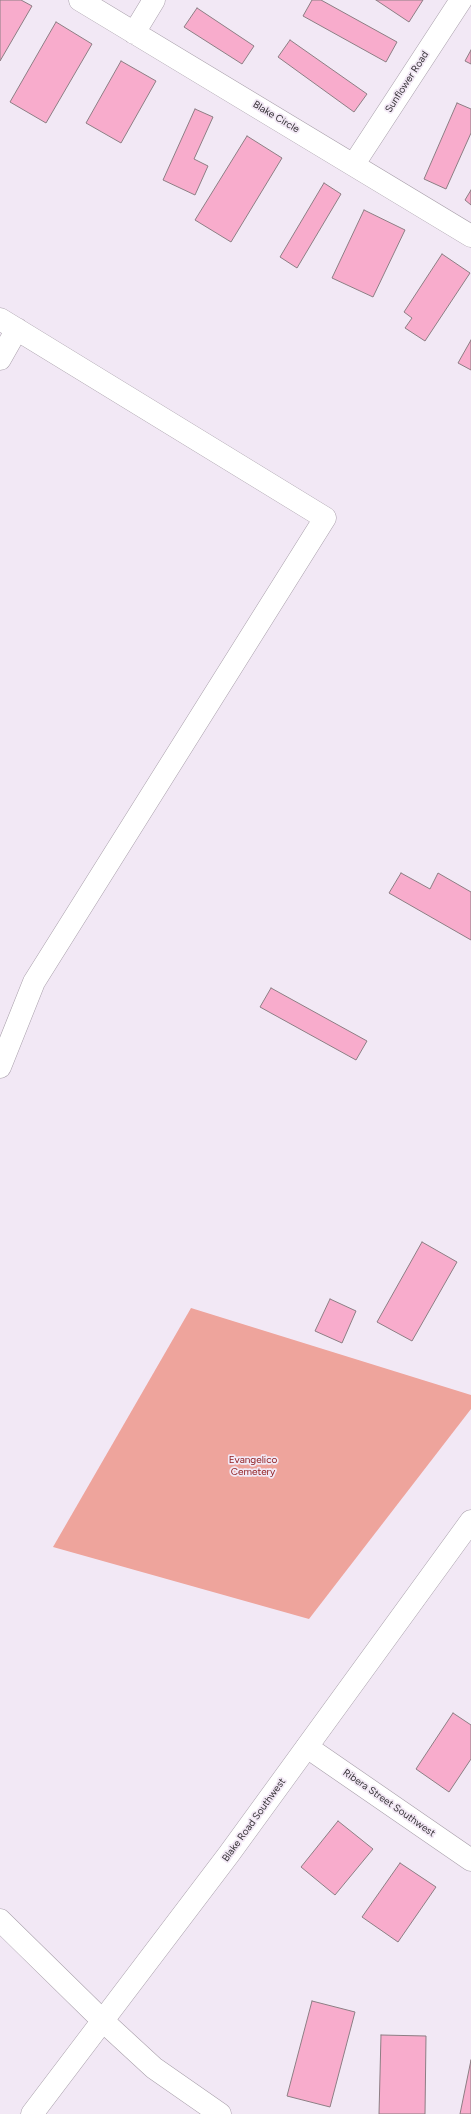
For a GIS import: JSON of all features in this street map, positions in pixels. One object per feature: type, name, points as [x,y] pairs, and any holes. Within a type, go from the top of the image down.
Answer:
[{"type":"street","name":"Blake Circle","points":[[80,0],[471,236]]},
{"type":"street","points":[[134,33],[154,0]]},
{"type":"street","name":"Sunflower Road","points":[[354,164],[461,0]]},
{"type":"street","points":[[0,359],[9,324],[326,518],[34,982],[0,1067]]},
{"type":"street","name":"Blake Road Southwest","points":[[32,2114],[229,1854],[471,1521]]},
{"type":"street","name":"Ribera Street Southwest","points":[[307,1747],[471,1860]]},
{"type":"street","points":[[0,1920],[103,2021],[154,2068],[220,2114]]},
{"type":"green space","name":"Evangelico Cemetery","points":[[191,1308],[471,1395],[471,1409],[309,1619],[53,1547]]},
{"type":"building","points":[[0,0],[21,0],[32,6],[0,61]]},
{"type":"building","points":[[312,0],[321,0],[397,42],[386,62],[303,16]]},
{"type":"building","points":[[376,0],[423,0],[409,22]]},
{"type":"building","points":[[197,8],[254,46],[242,64],[184,27]]},
{"type":"building","points":[[56,22],[92,44],[46,123],[10,102]]},
{"type":"building","points":[[290,40],[367,94],[354,112],[278,57]]},
{"type":"building","points":[[471,50],[471,64],[465,61]]},
{"type":"building","points":[[121,61],[156,81],[121,143],[86,123]]},
{"type":"building","points":[[457,103],[471,109],[471,133],[446,189],[424,179]]},
{"type":"building","points":[[195,109],[213,117],[194,159],[208,166],[195,195],[163,180]]},
{"type":"building","points":[[247,136],[282,158],[231,242],[195,220]]},
{"type":"building","points":[[324,183],[341,194],[297,268],[280,257]]},
{"type":"building","points":[[471,190],[471,205],[465,200]]},
{"type":"building","points":[[364,210],[405,230],[373,297],[332,278]]},
{"type":"building","points":[[442,254],[470,273],[425,341],[405,328],[412,318],[404,312]]},
{"type":"building","points":[[471,340],[471,370],[458,363]]},
{"type":"building","points":[[401,873],[430,889],[438,873],[471,892],[471,940],[389,893]]},
{"type":"building","points":[[271,988],[367,1041],[356,1060],[260,1007]]},
{"type":"building","points":[[422,1242],[457,1262],[412,1341],[377,1322]]},
{"type":"building","points":[[330,1299],[356,1311],[342,1343],[315,1331]]},
{"type":"building","points":[[453,1713],[471,1725],[471,1759],[449,1792],[416,1769]]},
{"type":"building","points":[[338,1821],[373,1849],[335,1895],[301,1867]]},
{"type":"building","points":[[400,1863],[436,1887],[398,1942],[362,1917]]},
{"type":"building","points":[[312,2001],[355,2012],[330,2107],[287,2096]]},
{"type":"building","points":[[381,2035],[426,2036],[425,2114],[379,2114]]},
{"type":"building","points":[[471,2060],[471,2114],[460,2114]]}]
